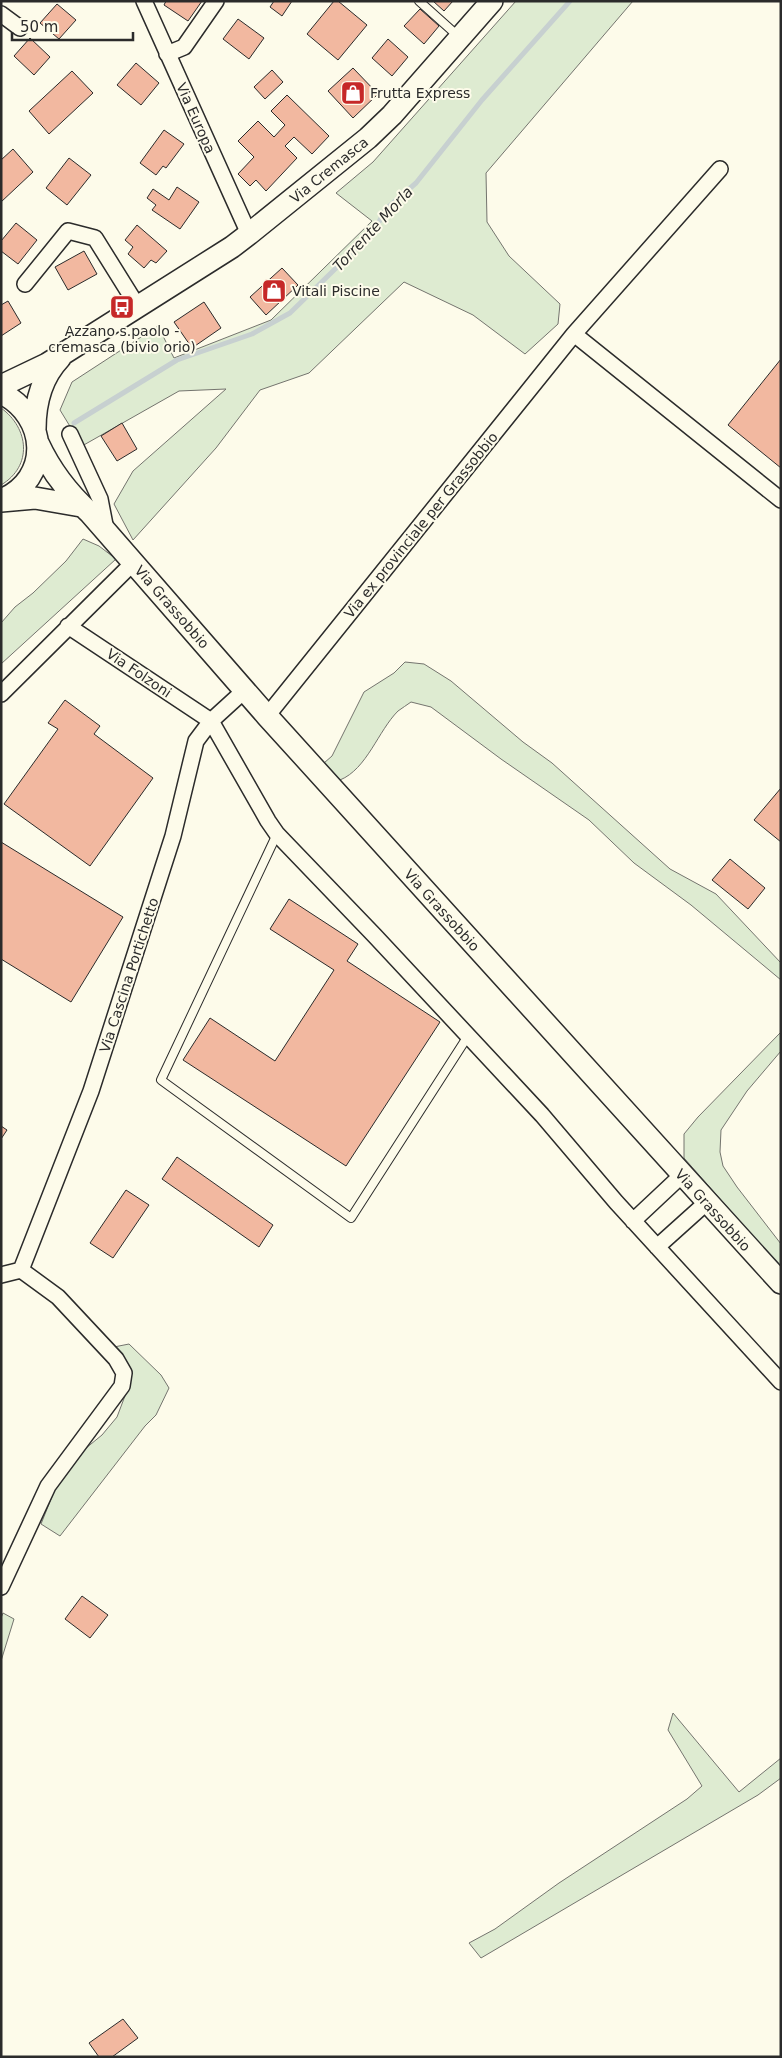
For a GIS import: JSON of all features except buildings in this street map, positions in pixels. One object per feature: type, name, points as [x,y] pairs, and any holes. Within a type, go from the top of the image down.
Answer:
[{"type":"street","name":"Via Europa","points":[[144,1],[249,234]]},
{"type":"street","points":[[168,54],[184,47],[216,1]]},
{"type":"street","name":"Via Cremasca","points":[[1,386],[28,374],[66,352],[232,247],[249,234],[368,138],[392,115],[492,1]]},
{"type":"street","points":[[1,14],[20,28]]},
{"type":"street","name":"Via ex provinciale per Grassobbio","points":[[267,716],[574,334],[720,169]]},
{"type":"street","points":[[25,284],[68,230],[94,238],[138,307]]},
{"type":"street","points":[[574,334],[781,500]]},
{"type":"street","name":"Via Cremasca","points":[[1,500],[15,492],[28,479],[36,462],[36,407],[42,386],[48,374],[66,352]]},
{"type":"street","name":"Via Grassobbio","points":[[1,393],[18,403],[25,411],[47,463],[81,506],[107,532],[267,716],[706,1203],[781,1283]]},
{"type":"street","name":"Via Grassobbio","points":[[70,434],[100,499],[107,532]]},
{"type":"street","points":[[1,500],[35,498],[81,506]]},
{"type":"street","points":[[1,694],[133,563]]},
{"type":"street","name":"Via Folzoni","points":[[68,626],[211,721]]},
{"type":"street","name":"Via Cascina Portichetto","points":[[21,1270],[92,1091],[173,836],[196,741],[211,721],[245,690]]},
{"type":"street","points":[[211,721],[277,834],[542,1115],[633,1221],[781,1382]]},
{"type":"street","points":[[633,1221],[682,1176]]},
{"type":"street","points":[[657,1246],[706,1203]]},
{"type":"street","points":[[1,1275],[21,1270],[58,1297],[116,1360],[124,1373],[122,1386],[48,1486],[1,1587]]},
{"type":"lane","points":[[419,1],[460,37]]},
{"type":"lane","points":[[277,834],[161,1080],[351,1218],[468,1036]]},
{"type":"green space","points":[[516,1],[633,1],[486,173],[487,222],[509,256],[560,304],[558,324],[525,354],[473,315],[404,282],[309,373],[260,390],[216,448],[133,540],[114,504],[133,471],[226,389],[179,391],[82,446],[60,410],[72,382],[158,326],[174,358],[271,320],[372,221],[336,193],[373,162]]},
{"type":"green space","points":[[1,408],[17,426],[22,436],[23,447],[22,458],[18,468],[1,485]]},
{"type":"green space","points":[[83,539],[99,546],[116,559],[1,664],[1,623],[15,607],[33,593],[66,561]]},
{"type":"green space","points":[[405,662],[424,664],[451,681],[523,742],[552,763],[670,869],[716,894],[781,963],[781,980],[691,905],[634,863],[589,820],[501,759],[431,707],[411,702],[398,711],[365,759],[349,775],[340,780],[324,763],[332,756],[364,692],[394,673]]},
{"type":"green space","points":[[781,1032],[781,1051],[747,1091],[721,1130],[720,1152],[723,1166],[781,1244],[781,1268],[684,1158],[684,1134],[698,1117]]},
{"type":"green space","points":[[129,1344],[161,1375],[169,1388],[156,1415],[145,1426],[60,1536],[41,1524],[57,1484],[80,1453],[102,1435],[117,1417],[131,1380],[114,1347]]},
{"type":"green space","points":[[3,1613],[14,1619],[1,1661],[1,1618]]},
{"type":"green space","points":[[673,1713],[739,1792],[781,1758],[781,1778],[758,1795],[481,1958],[469,1943],[495,1929],[559,1883],[687,1799],[702,1786],[668,1730]]},
{"type":"waterway","name":"Torrente Morla","points":[[74,423],[177,360],[252,334],[290,313],[374,231],[386,209],[416,183],[482,100],[570,1]]},
{"type":"place","name":"Frutta Express","points":[[353,93]]},
{"type":"place","name":"Vitali Piscine","points":[[274,291]]},
{"type":"place","name":"Azzano s.paolo - cremasca (bivio orio)","points":[[122,307]]}]
